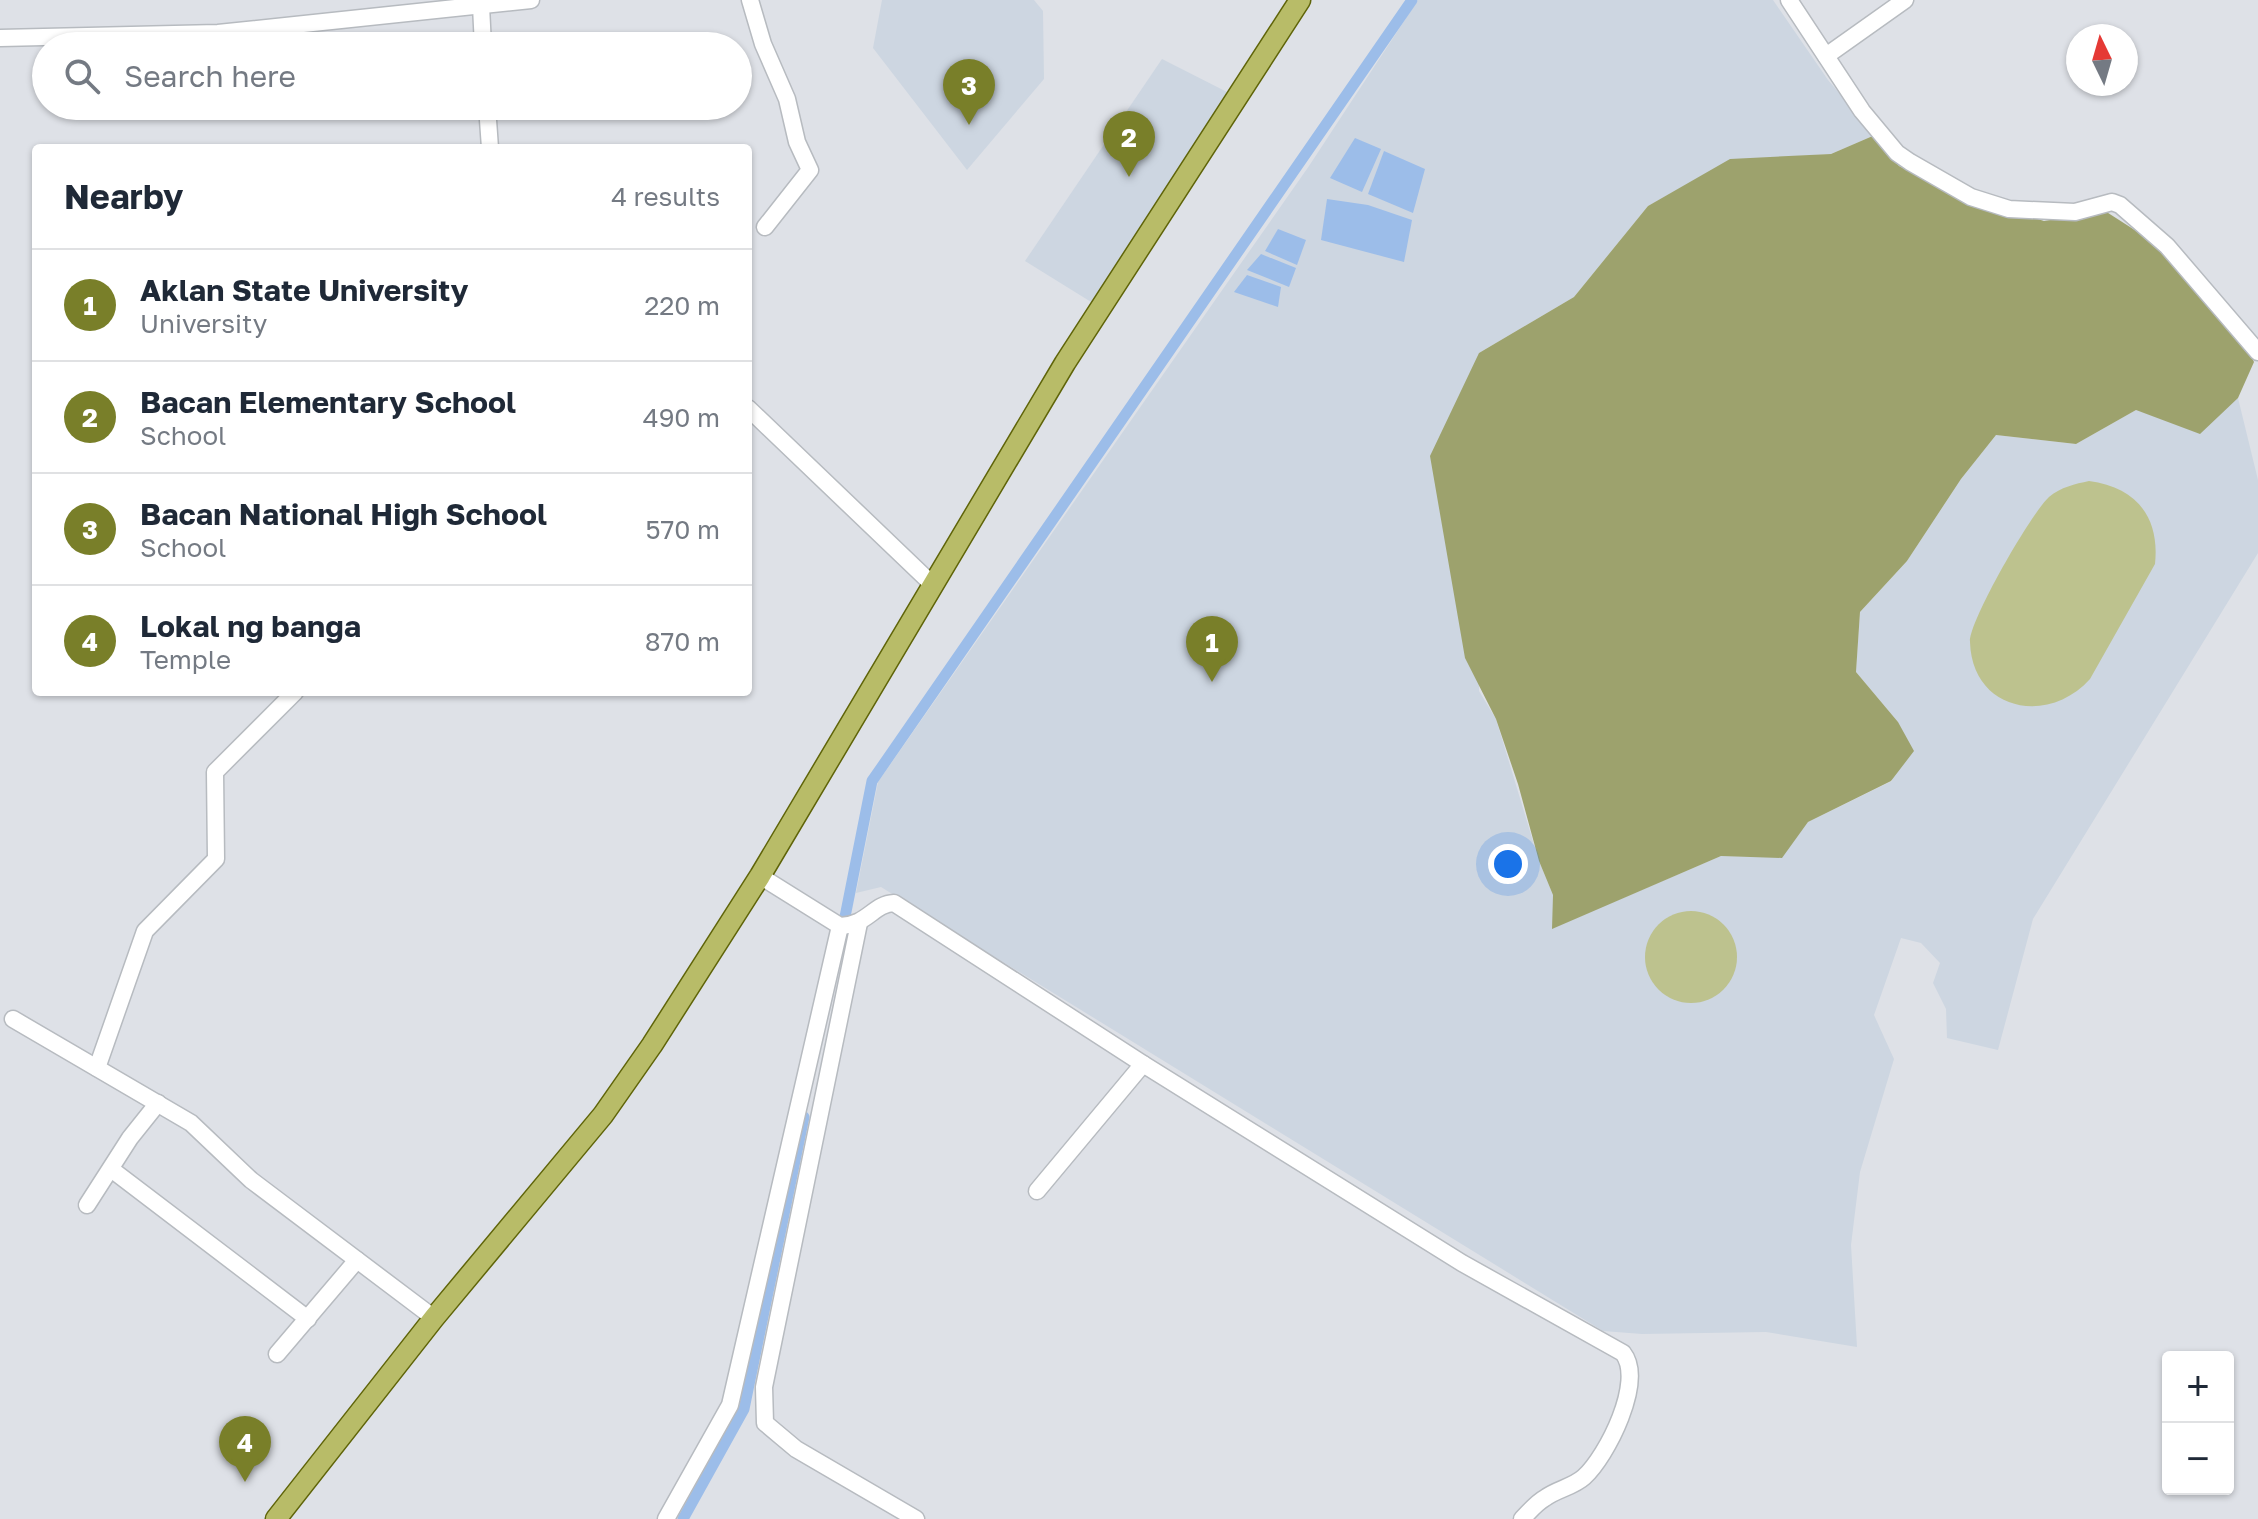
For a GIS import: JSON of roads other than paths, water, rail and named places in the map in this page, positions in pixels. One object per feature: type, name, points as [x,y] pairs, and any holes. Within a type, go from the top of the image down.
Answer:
[{"type":"main road","points":[[276,1519],[434,1318],[603,1115],[652,1045],[760,876],[1065,363],[1300,0]]},
{"type":"street","points":[[227,32],[531,0]]},
{"type":"street","points":[[750,0],[763,44],[787,99],[797,142],[810,170],[765,227]]},
{"type":"street","points":[[1789,0],[1862,111],[1897,153],[1971,197],[2009,209],[2075,212],[2112,202],[2129,210],[2167,246],[2258,352]]},
{"type":"street","points":[[1826,56],[1905,0]]},
{"type":"street","points":[[486,32],[492,4]]},
{"type":"street","points":[[0,38],[32,37]]},
{"type":"street","points":[[488,120],[490,144]]},
{"type":"street","points":[[752,412],[933,585]]},
{"type":"street","points":[[97,1068],[145,931],[216,859],[215,772],[291,696]]},
{"type":"street","points":[[760,876],[847,925]]},
{"type":"street","points":[[666,1519],[730,1405],[847,925],[885,903],[894,903],[1143,1064],[1462,1263],[1623,1353],[1632,1374],[1623,1407],[1598,1463],[1580,1480],[1544,1498],[1522,1519]]},
{"type":"street","points":[[847,925],[764,1387],[765,1423],[796,1449],[916,1519]]},
{"type":"street","points":[[13,1019],[191,1123],[251,1180],[434,1318]]},
{"type":"street","points":[[1037,1191],[1143,1064]]},
{"type":"street","points":[[87,1205],[158,1103]]},
{"type":"street","points":[[111,1169],[308,1319]]},
{"type":"street","points":[[277,1354],[357,1260]]},
{"type":"water","points":[[1355,138],[1381,149],[1362,192],[1330,178]]},
{"type":"water","points":[[1384,151],[1425,169],[1413,213],[1368,194]]},
{"type":"water","points":[[1327,199],[1368,205],[1412,220],[1404,262],[1321,240]]},
{"type":"water","points":[[1278,229],[1306,240],[1297,265],[1265,251]]},
{"type":"water","points":[[1261,254],[1296,268],[1289,287],[1247,270]]},
{"type":"water","points":[[1247,275],[1281,287],[1278,307],[1234,292]]},
{"type":"waterway","points":[[842,932],[872,781],[1412,0]]},
{"type":"waterway","points":[[683,1519],[744,1409],[804,1117]]},
{"type":"place","name":"Bacan National High School","points":[[969,125]]},
{"type":"place","name":"Bacan Elementary School","points":[[1129,177]]},
{"type":"place","name":"Aklan State University","points":[[1212,682]]},
{"type":"place","name":"Lokal ng banga","points":[[245,1482]]}]
